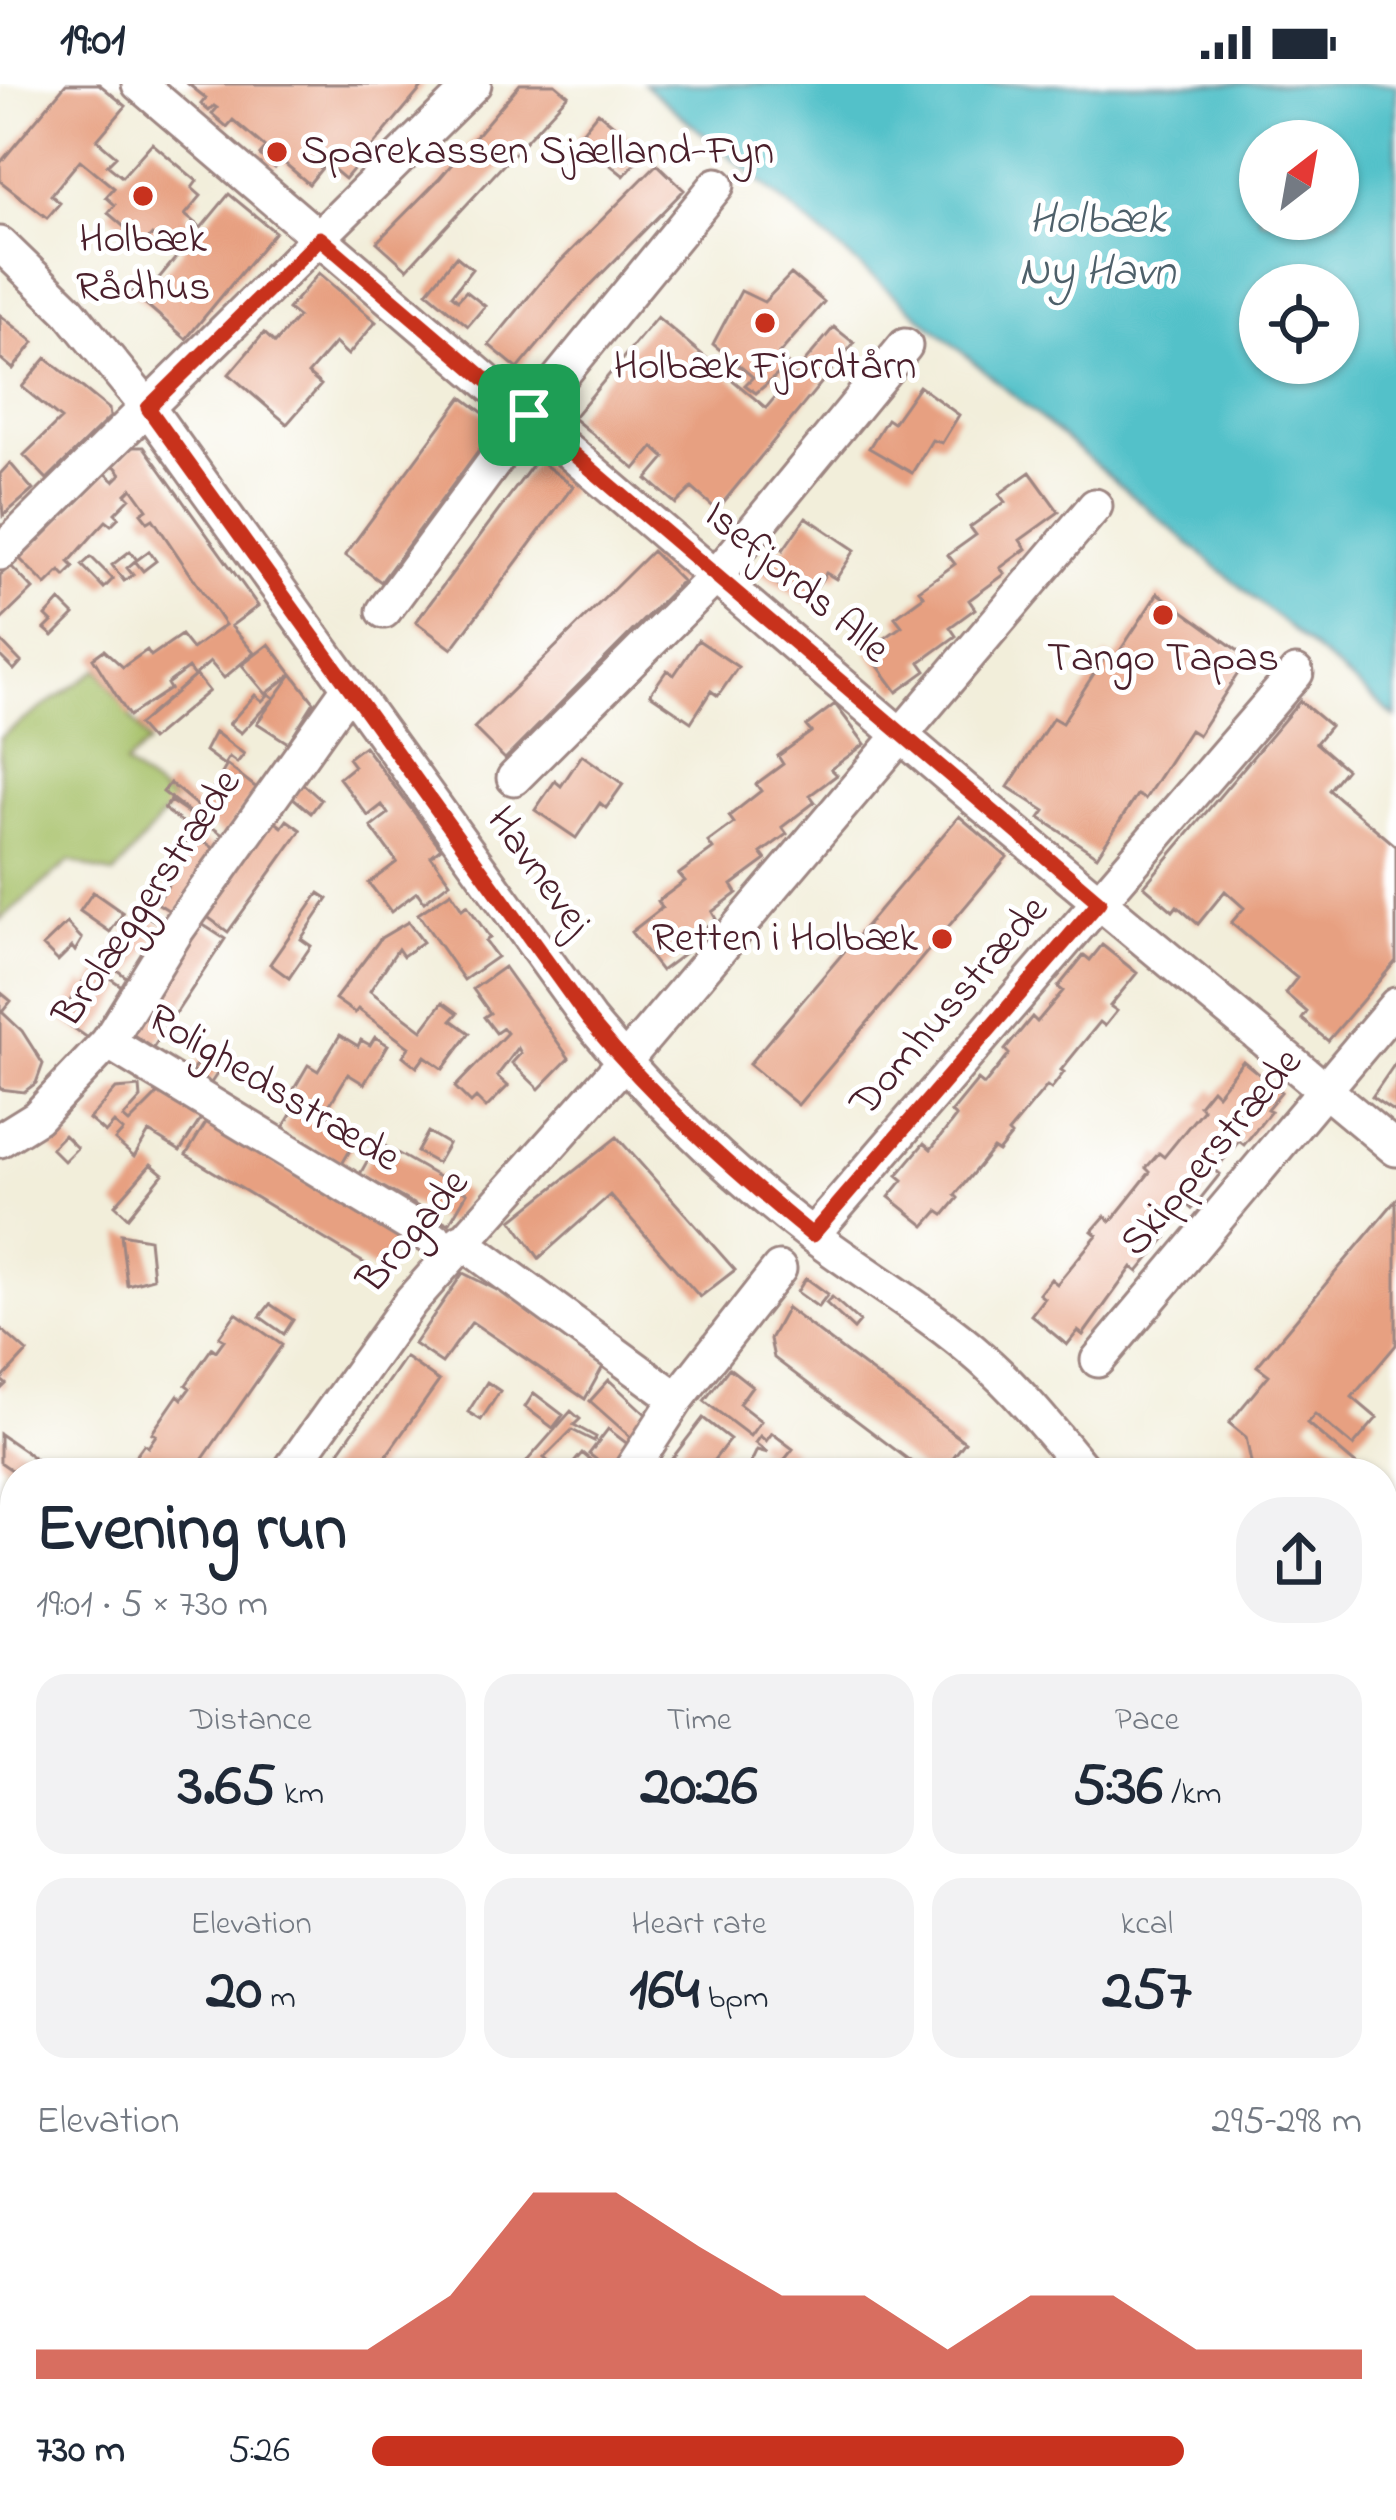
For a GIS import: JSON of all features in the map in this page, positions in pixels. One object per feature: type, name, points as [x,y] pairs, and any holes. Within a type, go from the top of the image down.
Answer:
[{"type":"street","name":"Isefjords Alle","points":[[139,84],[1396,1149]]},
{"type":"street","points":[[0,553],[473,84]]},
{"type":"street","points":[[384,611],[529,415],[718,185]]},
{"type":"street","name":"Havnevej","points":[[0,244],[69,311],[148,408],[624,1062],[721,1162],[982,1359],[1073,1458]]},
{"type":"street","points":[[514,778],[717,575],[905,346]]},
{"type":"street","name":"Brogade","points":[[300,1458],[411,1301],[624,1062],[1095,506]]},
{"type":"street","name":"Domhusstræde","points":[[812,1235],[1296,673]]},
{"type":"street","name":"Brolæggerstræde","points":[[0,1140],[37,1117],[108,1042],[177,930],[349,688]]},
{"type":"street","name":"Skipperstræde","points":[[1098,1360],[1396,1005]]},
{"type":"street","name":"Rolighedsstræde","points":[[108,1042],[457,1246],[676,1399]]},
{"type":"street","points":[[638,1458],[676,1399],[779,1269]]},
{"type":"green space","points":[[98,669],[149,743],[125,765],[174,802],[114,875],[70,861],[0,920],[0,737]]},
{"type":"water","name":"Holbæk Ny Havn","points":[[644,84],[1396,84],[1396,718]]},
{"type":"building","points":[[66,84],[99,84],[126,106],[97,140],[116,156],[107,165],[122,177],[152,143],[197,181],[192,188],[201,196],[185,215],[201,228],[229,194],[275,232],[186,339],[132,292],[146,276],[154,284],[184,248],[168,234],[161,243],[152,235],[144,244],[108,213],[115,205],[106,197],[114,188],[80,160],[51,195],[60,203],[47,218],[0,181],[0,163]]},
{"type":"building","points":[[188,84],[425,84],[345,179],[326,163],[309,184],[281,160],[275,168],[260,155],[266,148],[233,120],[227,127],[212,114],[217,108],[209,111],[201,104],[206,98]]},
{"type":"building","points":[[520,84],[555,84],[568,95],[407,269],[377,242],[440,178]]},
{"type":"building","points":[[598,112],[645,151],[624,176],[577,138]]},
{"type":"building","points":[[657,164],[684,190],[572,304],[518,369],[489,345],[544,278]]},
{"type":"building","points":[[456,256],[472,269],[452,295],[458,300],[466,291],[485,306],[468,326],[427,292]]},
{"type":"building","points":[[319,273],[376,322],[348,355],[335,343],[308,374],[321,385],[287,424],[229,374],[264,333],[275,343],[298,317],[288,309]]},
{"type":"building","name":"Holbæk Fjordtårn","points":[[791,274],[824,302],[779,354],[789,365],[756,393],[745,385],[753,377],[713,344],[741,291],[764,302]]},
{"type":"building","points":[[0,315],[34,342],[13,369],[0,358]]},
{"type":"building","points":[[657,317],[766,408],[834,327],[854,343],[717,510],[692,488],[676,504],[647,479],[665,458],[653,447],[635,469],[573,418]]},
{"type":"building","points":[[46,358],[109,409],[110,417],[47,479],[24,455],[61,419],[22,387]]},
{"type":"building","points":[[919,386],[959,415],[942,443],[932,440],[912,473],[869,448],[887,419],[893,423]]},
{"type":"building","points":[[462,397],[498,424],[381,582],[345,555]]},
{"type":"building","points":[[132,447],[144,447],[258,606],[231,626],[254,653],[224,678],[210,662],[194,676],[188,668],[167,684],[170,689],[129,716],[93,658],[104,650],[123,667],[147,650],[151,656],[181,635],[192,649],[225,625],[153,519],[148,522],[141,513],[147,509],[132,488],[126,494],[130,498],[115,513],[119,517],[111,525],[106,521],[92,536],[69,562],[74,567],[65,576],[60,571],[46,585],[20,559],[105,473],[114,481],[121,474],[114,465]]},
{"type":"building","points":[[537,459],[573,486],[452,649],[416,622]]},
{"type":"building","points":[[10,463],[33,490],[3,516],[0,474]]},
{"type":"building","points":[[1030,472],[1059,512],[1020,540],[1026,549],[1000,568],[1005,574],[969,600],[975,609],[950,627],[956,636],[920,662],[926,671],[897,692],[867,651],[902,626],[895,617],[924,596],[919,590],[955,564],[948,555],[976,535],[970,527],[1005,502],[999,494]]},
{"type":"building","points":[[806,517],[855,550],[836,579],[826,573],[806,603],[759,572],[777,544],[783,550]]},
{"type":"building","points":[[130,551],[137,560],[149,551],[156,561],[143,571],[135,561],[127,568],[133,575],[124,581],[112,565]]},
{"type":"building","points":[[652,551],[682,581],[505,759],[474,728]]},
{"type":"building","points":[[91,557],[113,579],[104,588],[82,565]]},
{"type":"building","points":[[11,566],[33,589],[0,621],[0,575]]},
{"type":"building","points":[[1158,593],[1248,658],[1198,735],[1190,730],[1145,799],[1137,795],[1097,856],[1040,818],[1045,811],[1008,787],[1053,718],[1062,723],[1106,655],[1114,660]]},
{"type":"building","points":[[60,601],[74,615],[53,636],[45,629],[52,622],[46,616]]},
{"type":"building","points":[[0,640],[21,662],[14,670],[0,656]]},
{"type":"building","points":[[698,640],[738,667],[718,696],[711,691],[691,722],[650,694],[667,670],[674,675]]},
{"type":"building","points":[[269,644],[292,674],[266,694],[242,665]]},
{"type":"building","points":[[292,674],[314,702],[288,743],[257,723]]},
{"type":"building","points":[[196,675],[209,691],[151,740],[138,725]]},
{"type":"building","points":[[269,694],[274,698],[241,733],[229,724],[255,695],[262,701]]},
{"type":"building","points":[[1300,701],[1330,726],[1316,743],[1346,769],[1329,790],[1396,846],[1396,961],[1328,1041],[1302,1019],[1307,1012],[1285,993],[1297,978],[1231,923],[1244,908],[1225,891],[1198,924],[1177,906],[1173,911],[1144,886]]},
{"type":"building","points":[[835,704],[865,744],[831,769],[837,775],[810,795],[815,802],[782,827],[787,834],[761,853],[766,860],[732,885],[737,893],[712,912],[716,919],[684,943],[689,950],[661,971],[631,932],[662,908],[658,901],[685,881],[679,874],[713,849],[708,842],[734,823],[729,816],[761,791],[756,784],[783,764],[778,756],[811,732],[806,726]]},
{"type":"building","points":[[215,732],[244,754],[237,763],[229,757],[224,765],[205,751]]},
{"type":"building","points":[[364,746],[441,848],[431,856],[450,882],[424,902],[417,892],[391,912],[369,883],[397,862],[371,827],[388,814],[382,805],[368,816],[339,778],[354,766],[348,758]]},
{"type":"building","points":[[582,755],[623,784],[606,808],[600,803],[576,838],[535,810],[555,781],[561,786]]},
{"type":"building","points":[[227,765],[258,789],[224,836],[197,816]]},
{"type":"building","points":[[170,783],[200,808],[194,816],[163,792]]},
{"type":"building","points":[[302,783],[321,800],[311,813],[291,796]]},
{"type":"building","points":[[170,801],[198,820],[191,829],[164,809]]},
{"type":"building","points":[[959,816],[1007,857],[798,1105],[749,1064]]},
{"type":"building","points":[[271,819],[282,827],[287,820],[301,830],[228,932],[202,913]]},
{"type":"building","points":[[193,834],[218,851],[176,915],[157,903],[185,858],[179,852]]},
{"type":"building","points":[[93,892],[123,913],[110,932],[80,911]]},
{"type":"building","points":[[451,892],[462,909],[467,905],[497,957],[464,980],[418,914]]},
{"type":"building","points":[[319,893],[328,899],[301,939],[311,946],[289,978],[270,964]]},
{"type":"building","points":[[140,912],[163,926],[129,979],[106,962]]},
{"type":"building","points":[[197,921],[225,939],[153,1048],[132,1034]]},
{"type":"building","points":[[408,922],[423,942],[403,956],[398,949],[370,991],[422,1030],[443,1002],[458,1013],[452,1020],[470,1033],[443,1069],[425,1056],[417,1067],[403,1056],[409,1047],[358,1009],[355,1013],[335,999],[381,938]]},
{"type":"building","points":[[67,923],[82,939],[75,951],[72,947],[58,961],[43,946]]},
{"type":"building","points":[[1102,945],[1137,973],[1110,1006],[1117,1011],[1105,1026],[1100,1022],[1051,1089],[1047,1086],[998,1152],[993,1149],[955,1195],[958,1198],[944,1215],[938,1211],[925,1226],[889,1197],[903,1180],[897,1175],[924,1143],[931,1149],[956,1117],[951,1113],[978,1080],[984,1085],[1032,1017],[1037,1022],[1063,991],[1058,987],[1084,955],[1090,960]]},
{"type":"building","points":[[504,967],[569,1058],[539,1089],[512,1063],[521,1053],[518,1048],[497,1076],[508,1086],[486,1108],[476,1098],[471,1103],[455,1087],[507,1033],[503,1028],[496,1033],[484,1017],[490,1013],[473,989]]},
{"type":"building","points":[[98,970],[126,989],[91,1040],[59,1018],[82,982],[88,987]]},
{"type":"building","points":[[0,992],[11,1001],[2,1012],[22,1031],[43,1064],[36,1083],[24,1092],[0,1089]]},
{"type":"building","points":[[340,1035],[358,1046],[361,1040],[370,1045],[375,1037],[388,1045],[364,1084],[348,1074],[324,1114],[333,1119],[330,1124],[356,1140],[342,1164],[283,1128],[293,1111],[284,1106],[308,1065],[318,1071]]},
{"type":"building","points":[[209,1046],[228,1057],[211,1083],[192,1071]]},
{"type":"building","points":[[1243,1061],[1281,1092],[1267,1109],[1271,1111],[1244,1145],[1239,1141],[1215,1170],[1220,1174],[1192,1209],[1185,1203],[1161,1234],[1166,1238],[1138,1272],[1132,1267],[1083,1335],[1078,1331],[1067,1345],[1031,1315],[1044,1298],[1039,1294],[1051,1279],[1057,1284],[1097,1235],[1092,1231],[1105,1216],[1111,1221],[1150,1172],[1146,1168],[1159,1153],[1164,1157],[1203,1109],[1199,1105],[1212,1089],[1217,1094]]},
{"type":"building","points":[[1396,1062],[1396,1113],[1372,1097]]},
{"type":"building","points":[[140,1087],[141,1098],[123,1118],[129,1123],[161,1091],[202,1117],[180,1151],[149,1132],[134,1157],[115,1140],[123,1131],[114,1123],[105,1133],[89,1119],[116,1089]]},
{"type":"building","points":[[207,1121],[400,1238],[379,1272],[186,1155]]},
{"type":"building","points":[[428,1132],[448,1144],[437,1163],[417,1152]]},
{"type":"building","points":[[64,1135],[77,1148],[64,1161],[51,1148]]},
{"type":"building","points":[[617,1137],[735,1270],[700,1297],[610,1195],[539,1258],[512,1220]]},
{"type":"building","points":[[378,1142],[467,1193],[449,1224],[360,1174]]},
{"type":"building","points":[[151,1164],[163,1174],[128,1217],[115,1205]]},
{"type":"building","points":[[1396,1200],[1396,1345],[1352,1397],[1377,1418],[1353,1446],[1315,1414],[1307,1423],[1348,1458],[1250,1458],[1246,1437],[1229,1423],[1269,1375],[1257,1366]]},
{"type":"building","points":[[121,1234],[149,1239],[153,1278],[127,1285]]},
{"type":"building","points":[[463,1273],[533,1308],[605,1363],[585,1399],[472,1322],[442,1363],[414,1344]]},
{"type":"building","points":[[806,1278],[828,1294],[818,1307],[797,1292]]},
{"type":"building","points":[[832,1297],[860,1322],[854,1329],[826,1303]]},
{"type":"building","points":[[270,1304],[293,1320],[284,1334],[260,1317]]},
{"type":"building","points":[[787,1308],[965,1442],[953,1458],[906,1458],[774,1358],[770,1339]]},
{"type":"building","points":[[236,1313],[282,1345],[203,1458],[134,1458],[144,1444],[148,1447],[178,1395],[182,1399],[190,1388],[186,1385],[212,1348],[216,1351],[224,1340],[219,1337]]},
{"type":"building","points":[[0,1328],[27,1352],[1,1380],[6,1384],[0,1390]]},
{"type":"building","points":[[405,1357],[439,1381],[385,1458],[334,1458]]},
{"type":"building","points":[[729,1368],[752,1386],[739,1404],[761,1421],[750,1436],[704,1401]]},
{"type":"building","points":[[609,1380],[652,1420],[634,1440],[590,1401]]},
{"type":"building","points":[[487,1382],[500,1391],[481,1420],[468,1412]]},
{"type":"building","points":[[534,1393],[563,1415],[553,1428],[525,1407]]},
{"type":"building","points":[[571,1411],[580,1419],[574,1425],[596,1437],[594,1441],[572,1430],[544,1458],[530,1458]]},
{"type":"building","points":[[703,1418],[730,1439],[715,1458],[672,1458]]},
{"type":"building","points":[[608,1429],[629,1445],[619,1458],[589,1454]]},
{"type":"building","points":[[772,1433],[793,1449],[786,1458],[753,1458],[757,1450],[768,1453],[755,1443],[760,1436],[766,1441]]},
{"type":"building","points":[[0,1434],[34,1458],[0,1458]]},
{"type":"place","name":"Sparekassen Sjælland-Fyn","points":[[277,152]]},
{"type":"place","name":"Holbæk Rådhus","points":[[143,196]]},
{"type":"place","name":"Holbæk Fjordtårn","points":[[765,323]]},
{"type":"place","name":"Tango Tapas","points":[[1163,615]]},
{"type":"place","name":"Retten i Holbæk","points":[[942,939]]},
{"type":"route","points":[[320,238],[529,415],[1099,902],[812,1235],[721,1162],[589,1020],[148,408],[320,238]]}]
